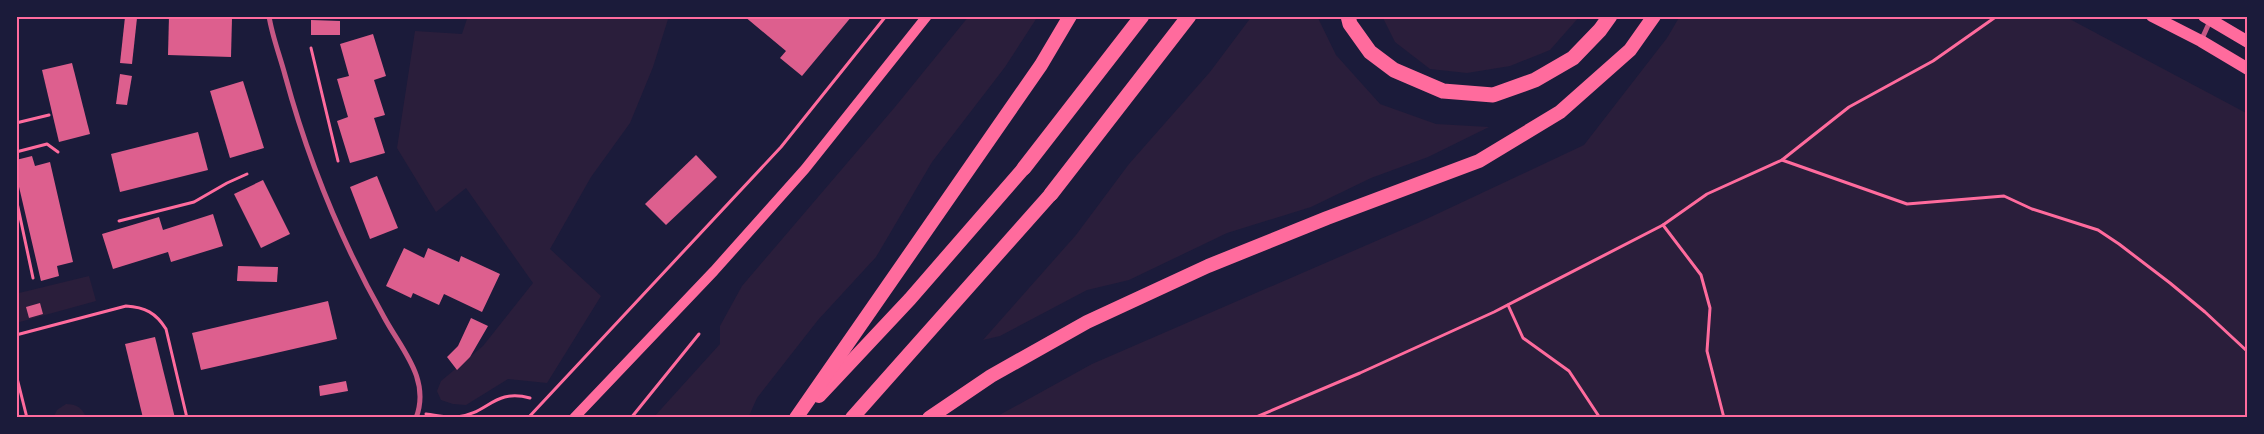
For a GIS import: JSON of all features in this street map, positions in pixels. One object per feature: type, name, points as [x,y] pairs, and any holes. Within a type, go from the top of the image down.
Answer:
[{"type":"highway","points":[[797,418],[1041,65],[1070,16]]},
{"type":"highway","points":[[797,418],[910,299],[1024,168],[1142,16]]},
{"type":"highway","points":[[852,418],[1051,194],[1189,16]]},
{"type":"highway","points":[[1348,16],[1350,24],[1370,52],[1394,70],[1443,91],[1493,95],[1535,80],[1573,58],[1600,30],[1610,16]]},
{"type":"highway","points":[[929,418],[991,376],[1087,322],[1208,266],[1327,218],[1479,161],[1560,112],[1630,50],[1654,16]]},
{"type":"main road","points":[[574,418],[714,271],[805,169],[927,16]]},
{"type":"main road","points":[[2152,16],[2201,41],[2248,69]]},
{"type":"main road","points":[[2209,18],[2248,42]]},
{"type":"street","points":[[269,16],[296,114],[327,201],[345,244],[384,319],[413,363],[421,392],[417,415]]},
{"type":"street","points":[[2201,41],[2209,18]]},
{"type":"path","points":[[528,418],[781,147],[886,16]]},
{"type":"path","points":[[1254,418],[1508,305],[1663,225],[1707,194],[1782,160],[1848,107],[1932,61],[1997,16]]},
{"type":"path","points":[[311,48],[338,160]]},
{"type":"path","points":[[16,123],[49,115]]},
{"type":"path","points":[[16,152],[47,144],[58,152]]},
{"type":"path","points":[[1782,160],[1908,204],[2004,196],[2032,209],[2098,230],[2170,283],[2248,352]]},
{"type":"path","points":[[120,221],[194,202],[226,183],[247,174]]},
{"type":"path","points":[[16,198],[34,278]]},
{"type":"path","points":[[1663,225],[1701,275],[1710,308],[1707,351],[1724,418]]},
{"type":"path","points":[[1508,305],[1523,338],[1568,371],[1600,418]]},
{"type":"path","points":[[16,335],[126,306],[151,311],[160,319],[166,329],[187,418]]},
{"type":"path","points":[[631,418],[699,334]]},
{"type":"path","points":[[16,374],[27,418]]},
{"type":"path","points":[[417,415],[457,417],[477,411],[509,394],[530,398]]},
{"type":"shaded area","points":[[468,16],[669,16],[653,67],[630,123],[591,177],[550,249],[601,296],[547,383],[508,379],[466,405],[453,404],[441,400],[437,391],[441,381],[483,346],[533,283],[466,188],[436,212],[397,148],[415,31],[462,34]]},
{"type":"shaded area","points":[[969,16],[1038,16],[1005,67],[932,162],[876,257],[818,320],[757,398],[748,418],[653,418],[720,344],[720,326],[742,286],[895,107]]},
{"type":"shaded area","points":[[1252,16],[1317,16],[1336,55],[1380,104],[1436,124],[1489,127],[1428,157],[1371,178],[1311,207],[1227,233],[1129,280],[1087,290],[1000,336],[983,340],[1076,235],[1129,164],[1210,72]]},
{"type":"shaded area","points":[[1382,16],[1580,16],[1550,50],[1510,66],[1467,73],[1430,69],[1395,42]]},
{"type":"shaded area","points":[[1680,16],[2064,16],[2248,114],[2248,418],[994,418],[1092,364],[1420,222],[1584,145],[1667,38]]},
{"type":"shaded area","points":[[89,276],[96,301],[16,323],[16,286],[19,293]]},
{"type":"shaded area","points":[[66,404],[79,407],[86,418],[53,418],[57,410]]},
{"type":"building","points":[[169,16],[232,18],[231,57],[168,55]]},
{"type":"building","points":[[744,16],[852,16],[802,76],[780,58],[786,51]]},
{"type":"building","points":[[125,17],[137,18],[132,64],[120,63]]},
{"type":"building","points":[[311,20],[340,21],[340,35],[311,35]]},
{"type":"building","points":[[373,34],[386,76],[374,80],[385,115],[374,118],[385,153],[350,163],[337,121],[348,117],[337,79],[349,76],[340,44]]},
{"type":"building","points":[[72,63],[90,134],[59,142],[42,70]]},
{"type":"building","points":[[120,74],[132,76],[127,105],[116,104]]},
{"type":"building","points":[[243,81],[264,148],[230,158],[210,91]]},
{"type":"building","points":[[198,132],[208,170],[120,192],[111,154]]},
{"type":"building","points":[[696,155],[717,177],[666,225],[645,204]]},
{"type":"building","points":[[32,156],[35,166],[50,162],[73,262],[57,266],[59,276],[41,281],[16,174],[16,160]]},
{"type":"building","points":[[377,176],[398,228],[370,239],[350,187]]},
{"type":"building","points":[[263,180],[290,234],[261,248],[234,194]]},
{"type":"building","points":[[213,214],[223,246],[171,262],[168,252],[113,269],[102,234],[159,217],[163,230]]},
{"type":"building","points":[[404,248],[424,258],[428,248],[459,262],[461,256],[500,274],[482,312],[444,294],[439,305],[413,293],[411,298],[386,286]]},
{"type":"building","points":[[238,266],[278,267],[277,282],[237,281]]},
{"type":"building","points":[[328,301],[337,339],[201,370],[192,333]]},
{"type":"building","points":[[40,303],[43,314],[29,318],[26,307]]},
{"type":"building","points":[[471,318],[488,326],[470,357],[457,370],[447,357],[458,346]]},
{"type":"building","points":[[155,337],[175,418],[143,418],[125,344]]},
{"type":"building","points":[[346,381],[348,391],[320,396],[319,386]]}]
